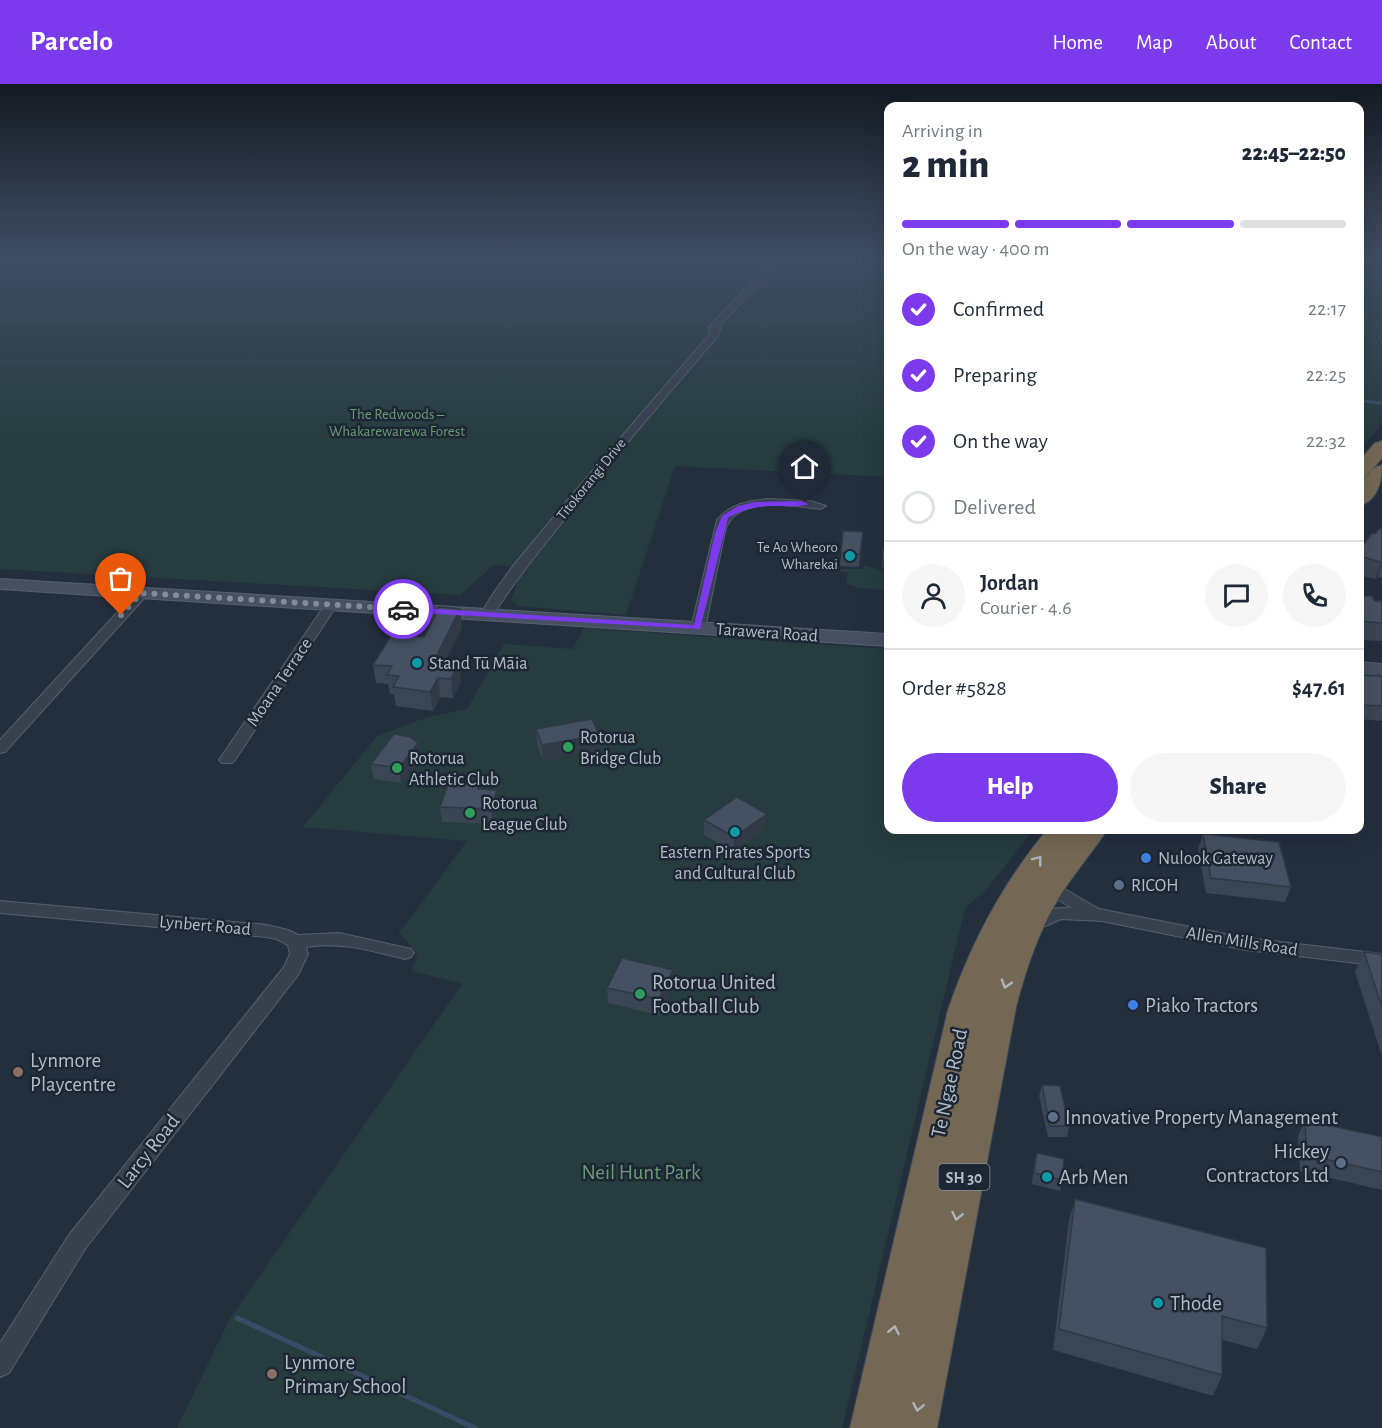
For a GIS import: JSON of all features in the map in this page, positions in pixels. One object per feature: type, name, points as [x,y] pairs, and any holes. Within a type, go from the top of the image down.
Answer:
[{"type":"highway","points":[[1364,492],[1375,475],[1382,447]]},
{"type":"highway","name":"Te Ngae Road","points":[[1048,894],[1026,875],[1059,834]]},
{"type":"highway","name":"Te Ngae Road","points":[[914,1428],[999,1007],[1016,951],[1026,930],[1089,834]]},
{"type":"highway","name":"Te Ngae Road","points":[[873,1428],[965,1010],[977,971],[992,936],[1048,894]]},
{"type":"main road","name":"Tarawera Road","points":[[0,584],[884,640]]},
{"type":"main road","points":[[1364,669],[1382,670]]},
{"type":"street","name":"Tītokorangi Drive","points":[[487,614],[496,597],[517,570],[714,335],[724,318]]},
{"type":"street","points":[[698,627],[719,533],[725,517],[741,508],[755,504],[780,502],[820,506]]},
{"type":"street","points":[[2,745],[141,593]]},
{"type":"street","name":"Moana Terrace","points":[[227,759],[331,605]]},
{"type":"street","name":"Allen Mills Road","points":[[1048,894],[1102,915],[1246,944],[1382,960]]},
{"type":"street","name":"Lynbert Road","points":[[0,907],[267,931],[282,934],[296,942]]},
{"type":"street","points":[[296,942],[323,937],[339,938],[405,953]]},
{"type":"street","name":"Larcy Road","points":[[0,1365],[77,1242],[290,972],[299,954],[296,942]]},
{"type":"green space","name":"The Redwoods – Whakarewarewa Forest","points":[[0,318],[884,318],[884,477],[675,466],[626,615],[518,606],[511,600],[523,568],[494,565],[460,595],[0,569]]},
{"type":"green space","points":[[1364,318],[1382,318],[1382,417],[1378,429],[1364,444]]},
{"type":"green space","points":[[864,565],[884,571],[884,590],[859,588],[846,584],[848,572],[841,572],[840,569],[863,569]]},
{"type":"green space","name":"Neil Hunt Park","points":[[584,628],[884,649],[884,834],[1030,834],[986,890],[965,908],[842,1428],[177,1428],[229,1320],[462,984],[412,971],[418,954],[399,933],[467,841],[303,827],[377,736],[428,717],[467,709],[504,644],[572,649]]},
{"type":"building","points":[[1382,528],[1381,562],[1364,557],[1364,543],[1372,533],[1375,534]]},
{"type":"building","points":[[843,531],[863,532],[860,554],[841,553]]},
{"type":"building","points":[[1364,596],[1372,596],[1375,601],[1382,601],[1382,623],[1364,621]]},
{"type":"building","points":[[439,607],[460,609],[434,661],[459,662],[451,679],[438,678],[430,692],[393,687],[399,676],[387,675],[392,666],[373,665],[392,634],[424,637]]},
{"type":"building","points":[[1364,675],[1382,676],[1382,706],[1364,705]]},
{"type":"building","points":[[592,719],[599,735],[542,745],[536,729]]},
{"type":"building","points":[[394,734],[410,737],[418,743],[399,768],[371,764]]},
{"type":"building","points":[[449,782],[480,783],[478,789],[497,790],[491,809],[440,807]]},
{"type":"building","points":[[737,797],[767,814],[734,837],[704,820]]},
{"type":"building","points":[[1203,834],[1279,842],[1291,887],[1211,878]]},
{"type":"building","points":[[1364,952],[1382,954],[1382,1007]]},
{"type":"building","points":[[622,958],[673,970],[659,999],[607,988]]},
{"type":"building","points":[[1042,1085],[1060,1086],[1069,1126],[1050,1126]]},
{"type":"building","points":[[1305,1120],[1382,1137],[1382,1172],[1307,1155]]},
{"type":"building","points":[[1037,1153],[1064,1159],[1062,1180],[1034,1173]]},
{"type":"building","name":"Thode","points":[[1075,1199],[1266,1248],[1267,1328],[1222,1316],[1222,1375],[1059,1329]]},
{"type":"waterway","points":[[1382,332],[1378,338],[1382,342]]},
{"type":"waterway","points":[[1364,401],[1382,403]]},
{"type":"waterway","points":[[237,1318],[475,1428]]},
{"type":"way so far","points":[[121,615],[141,593],[403,609]]},
{"type":"place","name":"Te Ao Wheoro Wharekai","points":[[850,556]]},
{"type":"place","name":"Stand Tū Māia","points":[[417,663]]},
{"type":"place","name":"Rotorua Bridge Club","points":[[568,747]]},
{"type":"place","name":"Rotorua Athletic Club","points":[[397,768]]},
{"type":"place","name":"Rotorua League Club","points":[[470,813]]},
{"type":"place","name":"Eastern Pirates Sports and Cultural Club","points":[[735,832]]},
{"type":"place","name":"Nulook Gateway","points":[[1146,858]]},
{"type":"place","name":"RICOH","points":[[1119,885]]},
{"type":"place","name":"Rotorua United Football Club","points":[[640,994]]},
{"type":"place","name":"Piako Tractors","points":[[1133,1005]]},
{"type":"place","name":"Lynmore Playcentre","points":[[18,1072]]},
{"type":"place","name":"Innovative Property Management","points":[[1053,1117]]},
{"type":"place","name":"Hickey Contractors Ltd","points":[[1341,1163]]},
{"type":"place","name":"Arb Men","points":[[1047,1177]]},
{"type":"place","name":"Thode","points":[[1158,1303]]},
{"type":"place","name":"Lynmore Primary School","points":[[272,1374]]},
{"type":"route","points":[[403,609],[698,627],[719,533],[725,517],[735,510],[755,504],[805,503]]}]
